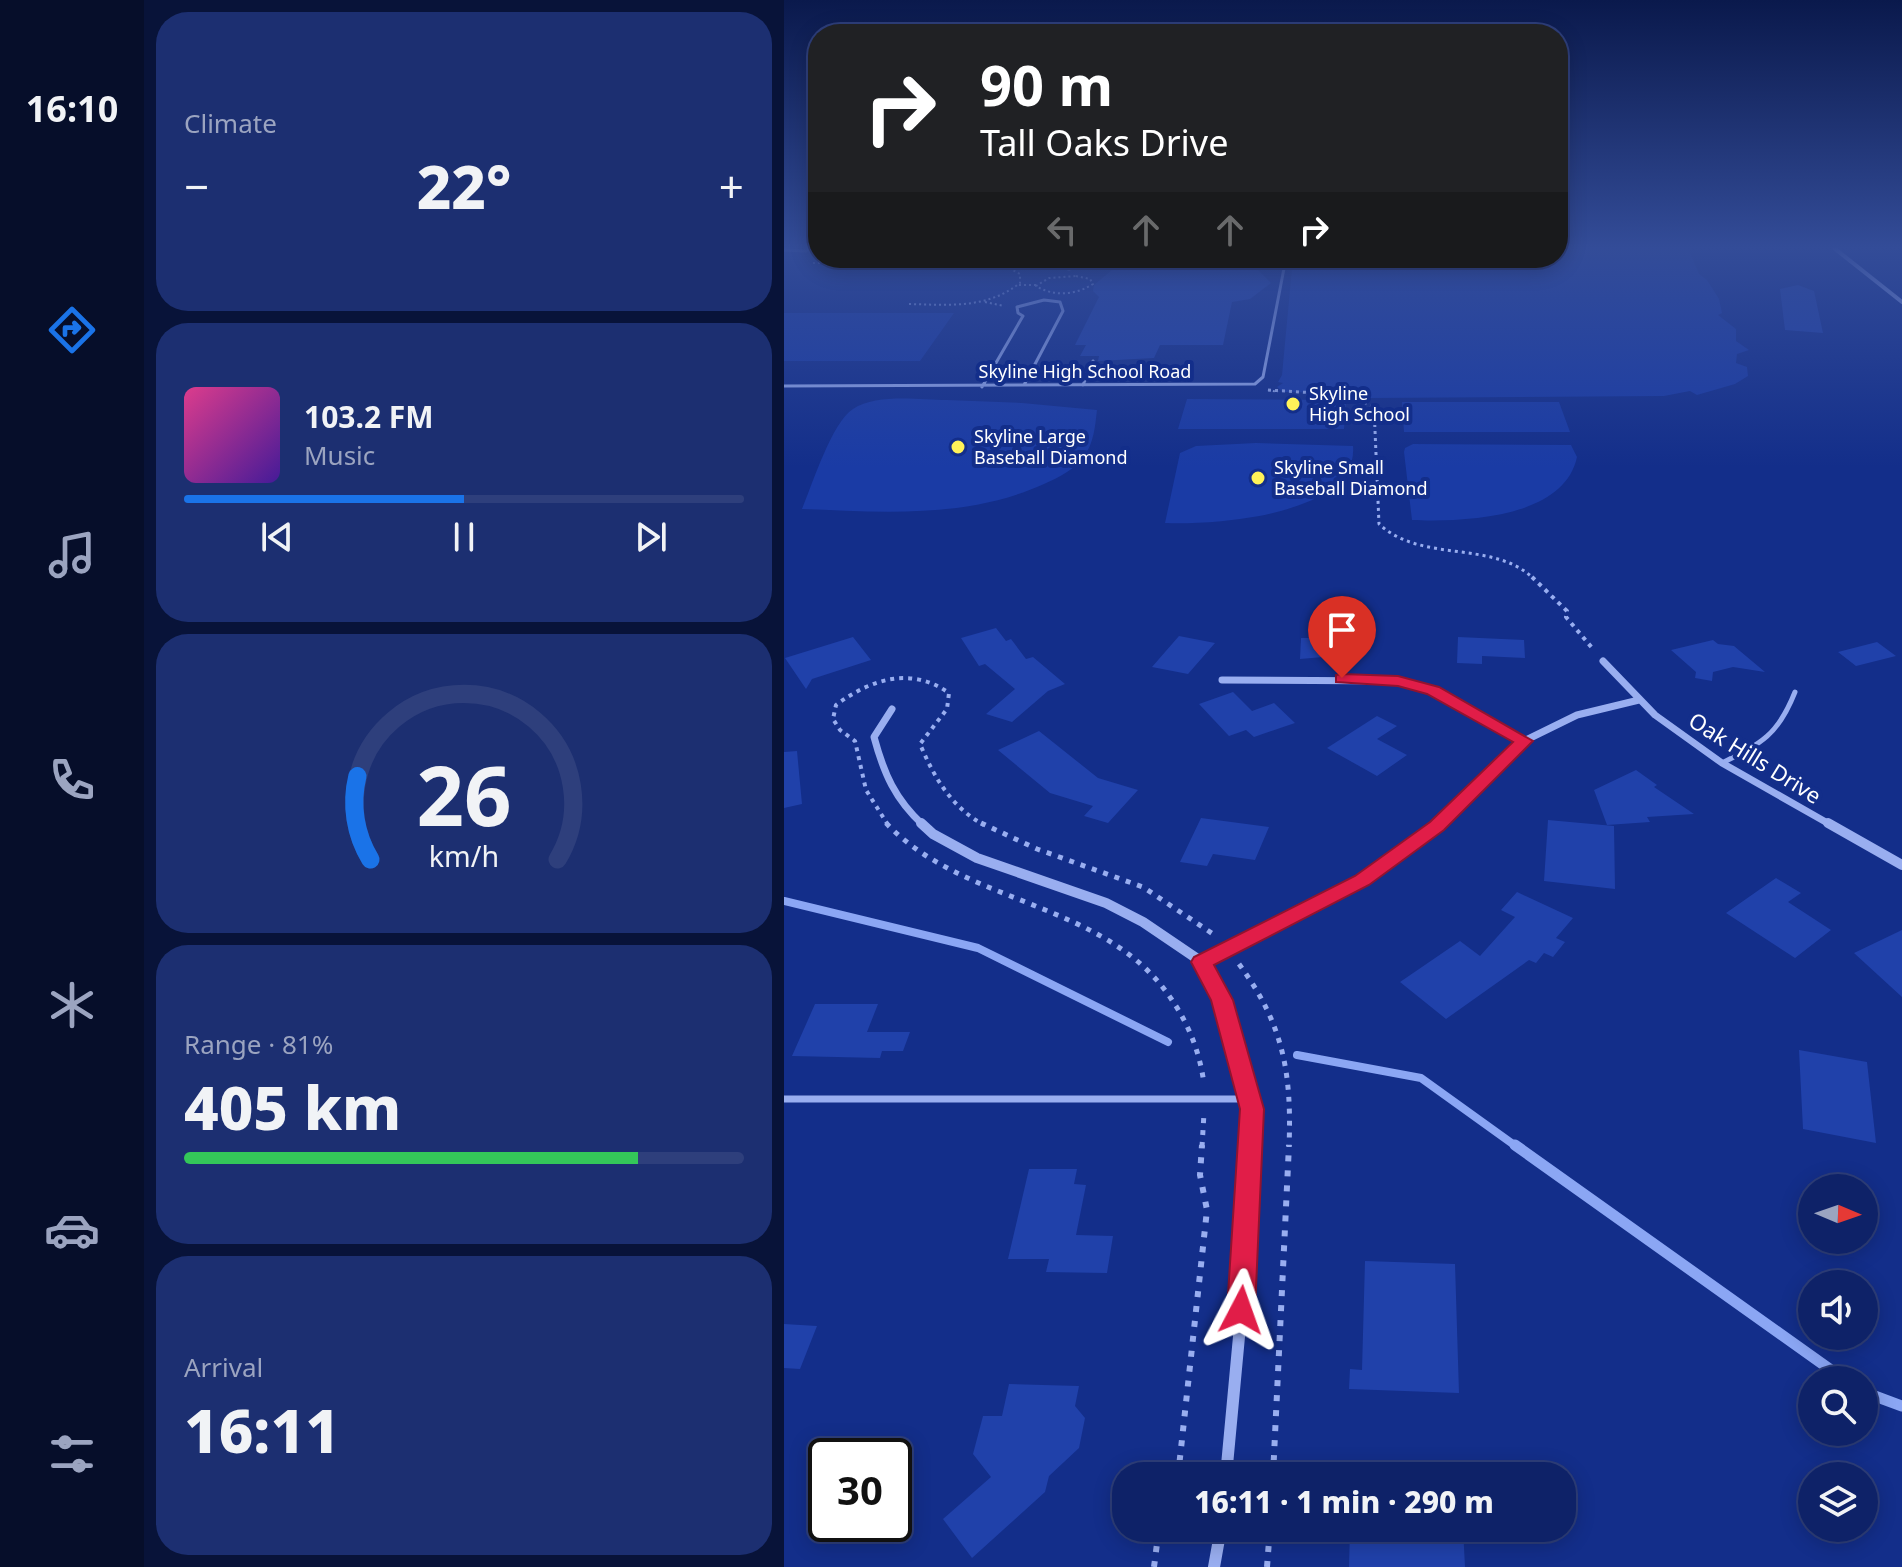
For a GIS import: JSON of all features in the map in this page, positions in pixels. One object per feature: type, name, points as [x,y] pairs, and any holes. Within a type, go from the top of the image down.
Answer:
[{"type":"street","name":"Oak Hills Drive","points":[[1603,661],[1655,715],[1722,763],[1902,865]]},
{"type":"street","points":[[1222,680],[1398,681],[1433,691],[1524,741]]},
{"type":"street","points":[[1202,962],[1362,880],[1437,826],[1524,741],[1577,715],[1639,700]]},
{"type":"street","points":[[892,709],[874,737],[885,777],[903,806],[933,834],[977,858],[1106,903],[1143,922],[1202,962],[1222,1000],[1252,1109],[1244,1283],[1227,1462]]},
{"type":"street","points":[[1214,1567],[1218,1542]]},
{"type":"lane","points":[[982,387],[1020,321]]},
{"type":"lane","points":[[1024,385],[1058,321]]},
{"type":"lane","points":[[1255,384],[1263,377],[1274,321]]},
{"type":"lane","points":[[1083,385],[1093,361]]},
{"type":"lane","name":"Skyline High School Road","points":[[784,386],[1255,384]]},
{"type":"lane","points":[[1722,763],[1771,738],[1781,727],[1795,692]]},
{"type":"lane","points":[[784,1099],[1249,1099]]},
{"type":"path","points":[[1255,384],[1283,393],[1347,395],[1367,400],[1374,407],[1379,524],[1382,529],[1406,541],[1490,556],[1516,565],[1543,587],[1587,643]]},
{"type":"path","points":[[1180,1462],[1207,1210],[1200,1175],[1205,1099],[1203,1074],[1192,1034],[1177,1004],[1144,962],[1085,924],[960,877],[898,836],[874,808],[860,777],[855,741],[840,730],[833,719],[836,705],[866,685],[887,679],[923,678],[937,682],[949,693],[950,705],[944,717],[923,734],[920,744],[940,790],[967,815],[1036,849],[1135,883],[1216,936]]},
{"type":"path","points":[[1239,964],[1270,1010],[1283,1053],[1287,1086],[1287,1186],[1274,1462]]},
{"type":"path","points":[[1154,1567],[1157,1542]]},
{"type":"path","points":[[1267,1567],[1269,1542]]},
{"type":"shaded area","points":[[784,321],[948,321],[920,361],[784,361]]},
{"type":"shaded area","points":[[1287,321],[1726,321],[1736,329],[1736,341],[1749,350],[1737,354],[1736,363],[1747,367],[1748,376],[1735,384],[1697,395],[1690,391],[1664,396],[1370,398],[1350,393],[1283,392],[1277,387],[1283,383],[1278,382],[1282,375]]},
{"type":"shaded area","name":"Skyline Large Baseball Diamond","points":[[886,399],[1022,403],[1097,410],[1090,446],[1084,457],[1066,473],[1015,495],[955,508],[894,512],[802,509],[830,440],[845,416],[863,404]]},
{"type":"shaded area","points":[[1187,399],[1346,400],[1344,429],[1178,429]]},
{"type":"shaded area","points":[[1402,402],[1559,402],[1570,432],[1404,432]]},
{"type":"shaded area","name":"Skyline Small Baseball Diamond","points":[[1256,443],[1353,446],[1349,469],[1333,488],[1309,502],[1247,518],[1165,523],[1180,453],[1196,446]]},
{"type":"shaded area","name":"Skyline Small Baseball Diamond","points":[[1413,444],[1571,445],[1577,457],[1568,478],[1553,493],[1532,505],[1483,517],[1412,520],[1404,452]]},
{"type":"building","points":[[1087,321],[1228,321],[1223,345],[1160,345],[1154,358],[1098,361],[1099,356],[1080,356],[1086,345],[1075,345]]},
{"type":"building","points":[[1784,321],[1820,321],[1823,333],[1785,330]]},
{"type":"building","points":[[996,628],[1006,641],[1011,639],[1026,659],[1033,657],[1065,684],[1048,691],[1012,722],[986,714],[1015,689],[985,664],[979,666],[961,638]]},
{"type":"building","points":[[1316,633],[1335,633],[1335,656],[1300,659],[1301,638],[1316,638]]},
{"type":"building","points":[[1179,636],[1215,643],[1188,674],[1152,667]]},
{"type":"building","points":[[853,637],[871,660],[812,679],[806,689],[785,658]]},
{"type":"building","points":[[1458,637],[1524,640],[1525,658],[1482,656],[1482,664],[1457,663]]},
{"type":"building","points":[[1713,640],[1718,644],[1734,646],[1765,672],[1733,667],[1713,672],[1712,681],[1695,678],[1696,672],[1671,650]]},
{"type":"building","points":[[1877,642],[1896,656],[1856,666],[1838,652]]},
{"type":"building","points":[[1233,692],[1252,711],[1274,703],[1295,723],[1254,737],[1246,730],[1229,736],[1199,704]]},
{"type":"building","points":[[1377,716],[1397,726],[1377,739],[1407,755],[1377,776],[1327,748]]},
{"type":"building","points":[[1039,731],[1098,778],[1138,790],[1108,823],[1084,816],[1093,806],[1050,793],[998,750]]},
{"type":"building","points":[[797,751],[802,804],[784,808],[784,752]]},
{"type":"building","points":[[1636,770],[1657,785],[1654,787],[1694,814],[1647,817],[1650,822],[1607,825],[1594,790]]},
{"type":"building","points":[[1201,818],[1269,827],[1255,860],[1213,854],[1207,866],[1180,862]]},
{"type":"building","points":[[1548,820],[1614,826],[1615,889],[1544,881]]},
{"type":"building","points":[[1776,878],[1801,893],[1788,902],[1831,930],[1795,958],[1726,913]]},
{"type":"building","points":[[1517,892],[1573,918],[1556,938],[1565,942],[1553,957],[1544,953],[1536,963],[1529,960],[1446,1019],[1400,982],[1460,941],[1480,956],[1515,917],[1501,910]]},
{"type":"building","points":[[1902,930],[1902,997],[1854,953]]},
{"type":"building","points":[[815,1004],[878,1004],[867,1032],[910,1032],[903,1051],[882,1051],[880,1058],[792,1056]]},
{"type":"building","points":[[1799,1050],[1867,1062],[1876,1143],[1803,1129]]},
{"type":"building","points":[[1029,1169],[1077,1169],[1074,1184],[1086,1185],[1076,1235],[1113,1236],[1107,1273],[1046,1272],[1049,1259],[1008,1259]]},
{"type":"building","points":[[1365,1261],[1455,1264],[1459,1393],[1349,1389],[1350,1369],[1362,1370]]},
{"type":"building","points":[[784,1324],[817,1326],[800,1369],[784,1368]]},
{"type":"building","points":[[1009,1384],[1079,1386],[1075,1406],[1085,1418],[1079,1448],[1049,1476],[1045,1492],[972,1558],[943,1519],[991,1477],[973,1454],[983,1416],[1002,1416]]},
{"type":"building","points":[[1350,1542],[1464,1542],[1465,1567],[1349,1567]]},
{"type":"waterway","points":[[784,901],[978,948],[1168,1042]]},
{"type":"waterway","points":[[1297,1055],[1421,1078],[1517,1147]]},
{"type":"waterway","points":[[1515,1145],[1825,1366]]},
{"type":"waterway","points":[[1878,1397],[1902,1406]]},
{"type":"place","name":"Skyline High School","points":[[1293,404]]},
{"type":"place","name":"Skyline Large Baseball Diamond","points":[[958,447]]},
{"type":"place","name":"Skyline Small Baseball Diamond","points":[[1258,478]]},
{"type":"route","points":[[1241,1310],[1252,1109],[1222,1000],[1202,962],[1362,880],[1437,826],[1524,741],[1433,691],[1398,681],[1342,678]]}]
